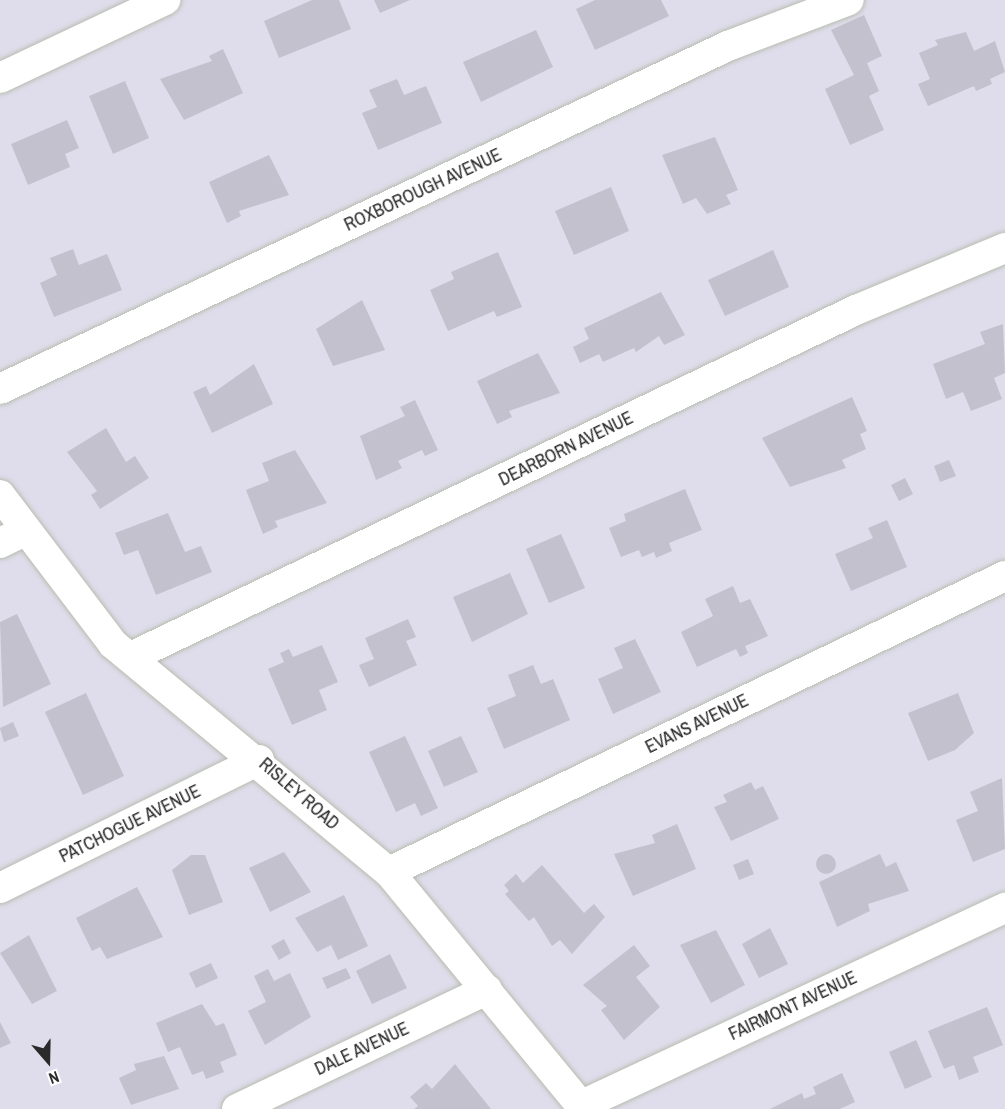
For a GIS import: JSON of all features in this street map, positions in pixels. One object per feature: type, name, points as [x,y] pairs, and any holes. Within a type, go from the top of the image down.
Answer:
[{"type":"street","points":[[0,78],[165,0]]},
{"type":"street","name":"ROXBOROUGH AVENUE","points":[[0,389],[728,46],[849,0]]},
{"type":"street","name":"DEARBORN AVENUE","points":[[131,657],[845,315],[1005,248]]},
{"type":"street","name":"RISLEY ROAD","points":[[0,495],[13,537],[113,644],[259,760],[388,872],[583,1107]]},
{"type":"street","name":"EVANS AVENUE","points":[[388,872],[1005,576]]},
{"type":"street","name":"PATCHOGUE AVENUE","points":[[0,888],[259,760]]},
{"type":"street","name":"FAIRMONT AVENUE","points":[[583,1107],[1005,908]]},
{"type":"street","name":"DALE AVENUE","points":[[237,1109],[487,990]]},
{"type":"building","points":[[312,0],[339,0],[351,29],[279,58],[264,21]]},
{"type":"building","points":[[374,0],[410,0],[380,13]]},
{"type":"building","points":[[595,0],[661,0],[669,16],[595,50],[576,9]]},
{"type":"building","points":[[864,15],[882,56],[867,63],[879,91],[869,96],[884,130],[850,145],[825,89],[854,75],[831,30]]},
{"type":"building","points":[[536,30],[553,67],[481,102],[463,62]]},
{"type":"building","points":[[966,32],[974,51],[995,41],[1005,72],[990,79],[992,84],[976,91],[974,86],[928,106],[918,84],[930,79],[919,53],[938,45],[935,40]]},
{"type":"building","points":[[223,49],[243,93],[184,120],[160,79],[212,61],[209,56]]},
{"type":"building","points":[[397,79],[404,95],[426,86],[442,123],[378,150],[362,113],[377,107],[369,90]]},
{"type":"building","points":[[125,81],[149,138],[113,154],[89,96]]},
{"type":"building","points":[[67,120],[79,148],[65,154],[70,167],[28,185],[11,144]]},
{"type":"building","points":[[715,137],[738,190],[726,195],[731,204],[707,214],[696,198],[683,204],[662,155]]},
{"type":"building","points":[[269,155],[289,195],[239,211],[241,216],[227,223],[209,182]]},
{"type":"building","points":[[611,187],[629,231],[574,255],[555,211]]},
{"type":"building","points":[[73,249],[79,265],[107,254],[122,290],[54,317],[40,283],[57,275],[50,258]]},
{"type":"building","points":[[773,250],[789,287],[725,316],[708,280]]},
{"type":"building","points":[[498,252],[522,307],[497,317],[494,311],[448,331],[430,290],[454,279],[451,272]]},
{"type":"building","points":[[661,292],[685,335],[664,345],[659,336],[636,352],[634,348],[603,362],[599,354],[580,363],[573,347],[589,339],[584,328]]},
{"type":"building","points":[[362,300],[385,350],[333,366],[316,329]]},
{"type":"building","points":[[1003,324],[1005,373],[994,378],[1002,399],[971,411],[963,392],[946,399],[933,364],[985,344],[980,332]]},
{"type":"building","points":[[538,353],[560,393],[509,411],[512,417],[497,424],[477,381]]},
{"type":"building","points":[[254,364],[273,404],[212,433],[193,392],[206,386],[210,395]]},
{"type":"building","points":[[852,397],[867,431],[860,434],[866,449],[842,460],[846,468],[790,487],[762,438]]},
{"type":"building","points":[[415,400],[438,450],[425,456],[422,450],[398,461],[402,468],[376,480],[360,436],[405,416],[400,407]]},
{"type":"building","points":[[106,428],[126,462],[135,456],[149,478],[100,509],[91,495],[97,491],[67,452]]},
{"type":"building","points":[[295,450],[327,503],[275,521],[278,527],[263,534],[246,490],[269,481],[262,463]]},
{"type":"building","points":[[949,460],[956,476],[940,482],[934,466]]},
{"type":"building","points":[[905,478],[913,494],[899,501],[891,485]]},
{"type":"building","points":[[685,489],[702,530],[669,543],[672,551],[656,558],[654,552],[642,557],[639,550],[621,557],[609,528],[626,521],[624,514]]},
{"type":"building","points":[[168,513],[185,552],[201,546],[212,572],[156,595],[138,550],[124,555],[115,533]]},
{"type":"building","points":[[887,520],[907,567],[851,591],[835,554],[873,538],[868,528]]},
{"type":"building","points":[[561,534],[585,588],[549,603],[526,549]]},
{"type":"building","points":[[510,573],[528,614],[472,642],[453,597]]},
{"type":"building","points":[[733,586],[740,603],[750,599],[768,636],[745,646],[748,653],[740,657],[736,649],[697,667],[681,632],[713,616],[705,599]]},
{"type":"building","points":[[17,614],[51,684],[3,707],[0,622]]},
{"type":"building","points":[[408,619],[416,637],[406,641],[417,665],[369,687],[359,665],[374,659],[365,638]]},
{"type":"building","points":[[635,639],[661,692],[613,714],[598,679],[623,668],[614,648]]},
{"type":"building","points":[[322,645],[338,682],[319,690],[327,710],[292,725],[268,669],[284,662],[280,653],[289,649],[293,657]]},
{"type":"building","points":[[533,665],[541,684],[553,679],[570,720],[504,749],[487,708],[516,696],[508,675]]},
{"type":"building","points":[[86,693],[124,776],[83,795],[45,712]]},
{"type":"building","points":[[958,693],[974,733],[955,750],[928,761],[908,713]]},
{"type":"building","points":[[13,722],[19,736],[4,742],[0,728]]},
{"type":"building","points":[[405,736],[438,808],[421,816],[415,803],[396,812],[369,752]]},
{"type":"building","points":[[461,736],[478,772],[444,787],[428,751]]},
{"type":"building","points":[[1002,778],[1005,849],[973,862],[956,820],[978,811],[970,792]]},
{"type":"building","points":[[751,782],[755,790],[763,786],[779,819],[731,841],[714,807],[727,802],[723,795]]},
{"type":"building","points":[[677,824],[696,869],[633,896],[614,854],[655,843],[652,835]]},
{"type":"building","points":[[284,852],[311,892],[270,912],[249,868]]},
{"type":"building","points":[[826,854],[833,857],[836,864],[833,871],[826,874],[819,871],[816,864],[819,857]]},
{"type":"building","points":[[880,854],[886,867],[896,862],[909,891],[868,904],[870,911],[837,927],[819,882]]},
{"type":"building","points":[[191,855],[205,855],[223,902],[189,915],[172,870]]},
{"type":"building","points":[[748,859],[754,874],[739,880],[733,865]]},
{"type":"building","points":[[542,865],[584,913],[594,904],[605,917],[572,954],[560,940],[552,946],[534,917],[529,921],[505,894],[509,891],[504,885],[516,874],[523,883]]},
{"type":"building","points":[[137,887],[163,937],[107,959],[100,947],[92,951],[76,918]]},
{"type":"building","points":[[344,895],[368,946],[338,960],[331,945],[317,952],[295,918]]},
{"type":"building","points":[[770,928],[788,964],[759,978],[742,944]]},
{"type":"building","points":[[716,930],[745,985],[711,1003],[680,945]]},
{"type":"building","points":[[29,935],[57,991],[32,1004],[0,953]]},
{"type":"building","points":[[284,939],[291,953],[279,960],[271,946]]},
{"type":"building","points":[[634,945],[650,966],[636,977],[660,1007],[624,1040],[601,1010],[607,1006],[583,985]]},
{"type":"building","points":[[390,954],[407,988],[372,1004],[356,971]]},
{"type":"building","points":[[211,963],[218,978],[196,988],[189,973]]},
{"type":"building","points":[[346,968],[351,978],[327,989],[322,978]]},
{"type":"building","points":[[268,969],[274,981],[290,973],[311,1017],[265,1045],[248,1011],[266,1002],[254,976]]},
{"type":"building","points":[[202,1004],[216,1026],[224,1023],[237,1055],[220,1062],[224,1072],[206,1079],[203,1071],[192,1075],[180,1047],[168,1052],[156,1023]]},
{"type":"building","points":[[987,1007],[1003,1045],[973,1057],[979,1072],[959,1080],[954,1065],[944,1069],[928,1031]]},
{"type":"building","points":[[0,1022],[11,1043],[0,1048]]},
{"type":"building","points":[[916,1040],[932,1077],[905,1089],[889,1052]]},
{"type":"building","points":[[164,1056],[179,1089],[131,1105],[119,1078],[136,1070],[134,1064]]},
{"type":"building","points":[[455,1064],[491,1109],[414,1109],[418,1106],[410,1097],[426,1083],[432,1089]]},
{"type":"building","points":[[842,1073],[855,1102],[840,1109],[770,1109],[802,1093],[804,1099],[816,1094],[813,1087]]}]
